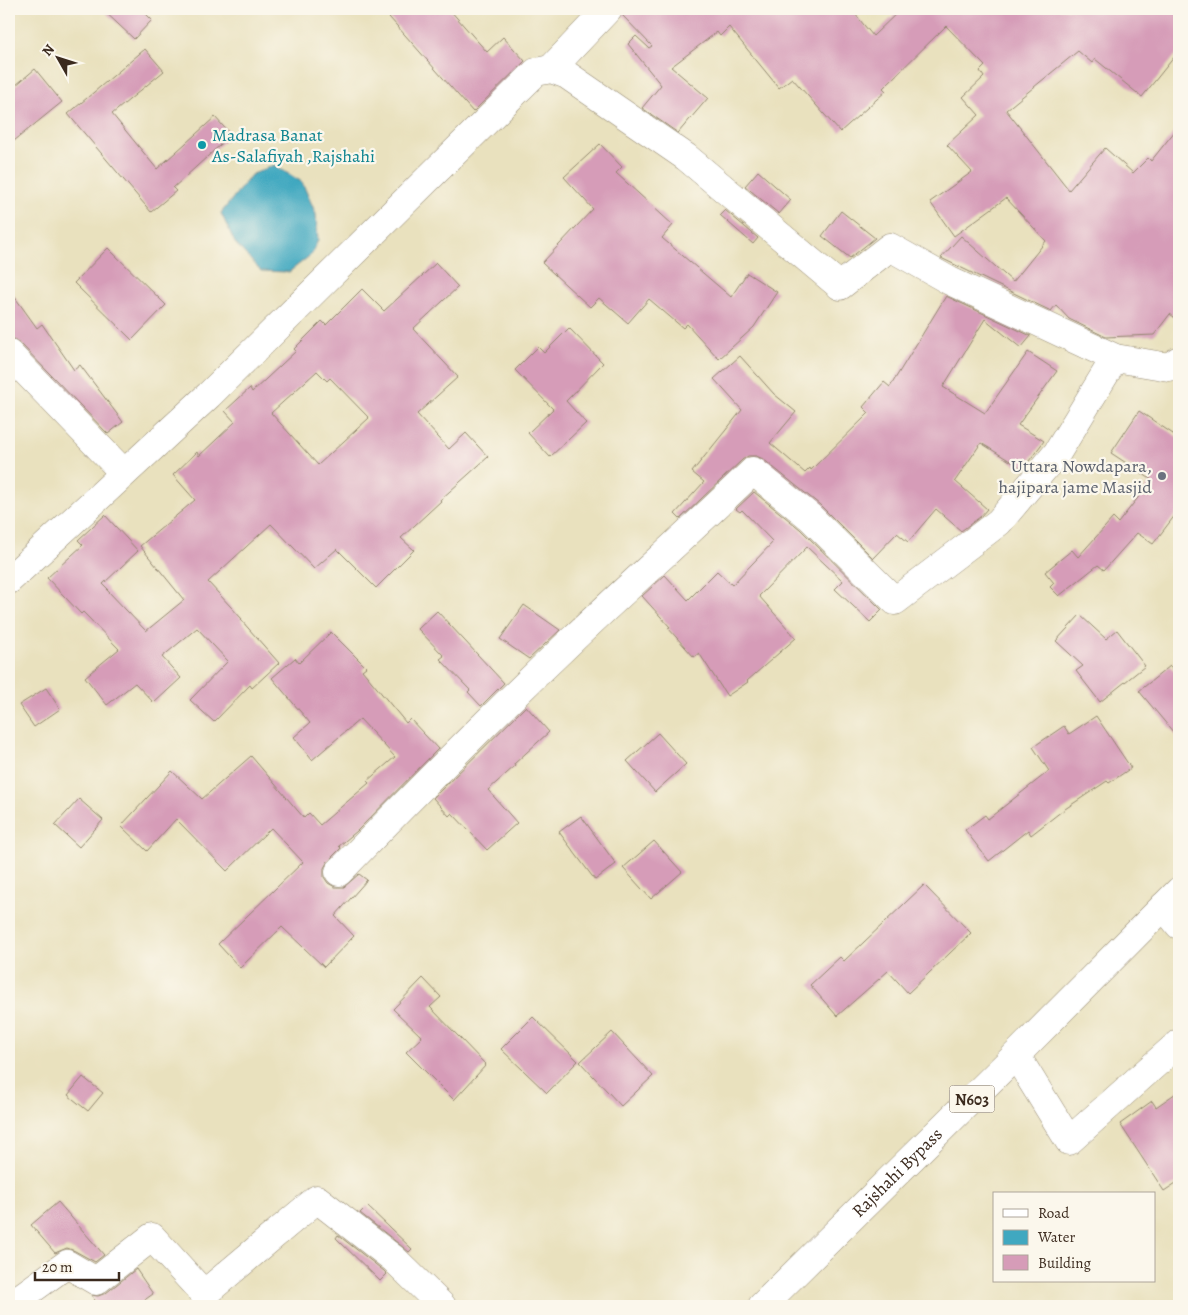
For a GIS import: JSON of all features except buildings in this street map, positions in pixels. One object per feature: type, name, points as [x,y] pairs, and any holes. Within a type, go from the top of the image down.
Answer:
[{"type":"main road","points":[[551,69],[608,9]]},
{"type":"main road","points":[[9,580],[209,395],[536,72],[551,69],[567,75],[686,157],[840,286],[890,247],[950,282],[1114,358],[1169,367],[1179,360]]},
{"type":"main road","points":[[9,354],[124,474]]},
{"type":"main road","points":[[338,872],[455,752],[753,471],[810,517],[895,601],[999,522],[1057,453],[1114,358]]},
{"type":"main road","name":"Rajshahi Bypass","points":[[762,1306],[1016,1055],[1174,907]]},
{"type":"main road","points":[[1016,1055],[1069,1141],[1179,1043]]},
{"type":"main road","points":[[9,1306],[67,1264],[96,1281],[152,1237],[204,1294],[317,1199],[394,1258],[442,1306]]},
{"type":"water","points":[[274,165],[302,182],[316,214],[318,240],[312,254],[289,272],[261,271],[235,243],[221,213],[251,175]]},
{"type":"place","name":"Madrasa Banat As-Salafiyah ,Rajshahi","points":[[202,145]]},
{"type":"place","name":"Uttara Nowdapara, hajipara jame Masjid","points":[[1162,476]]}]
